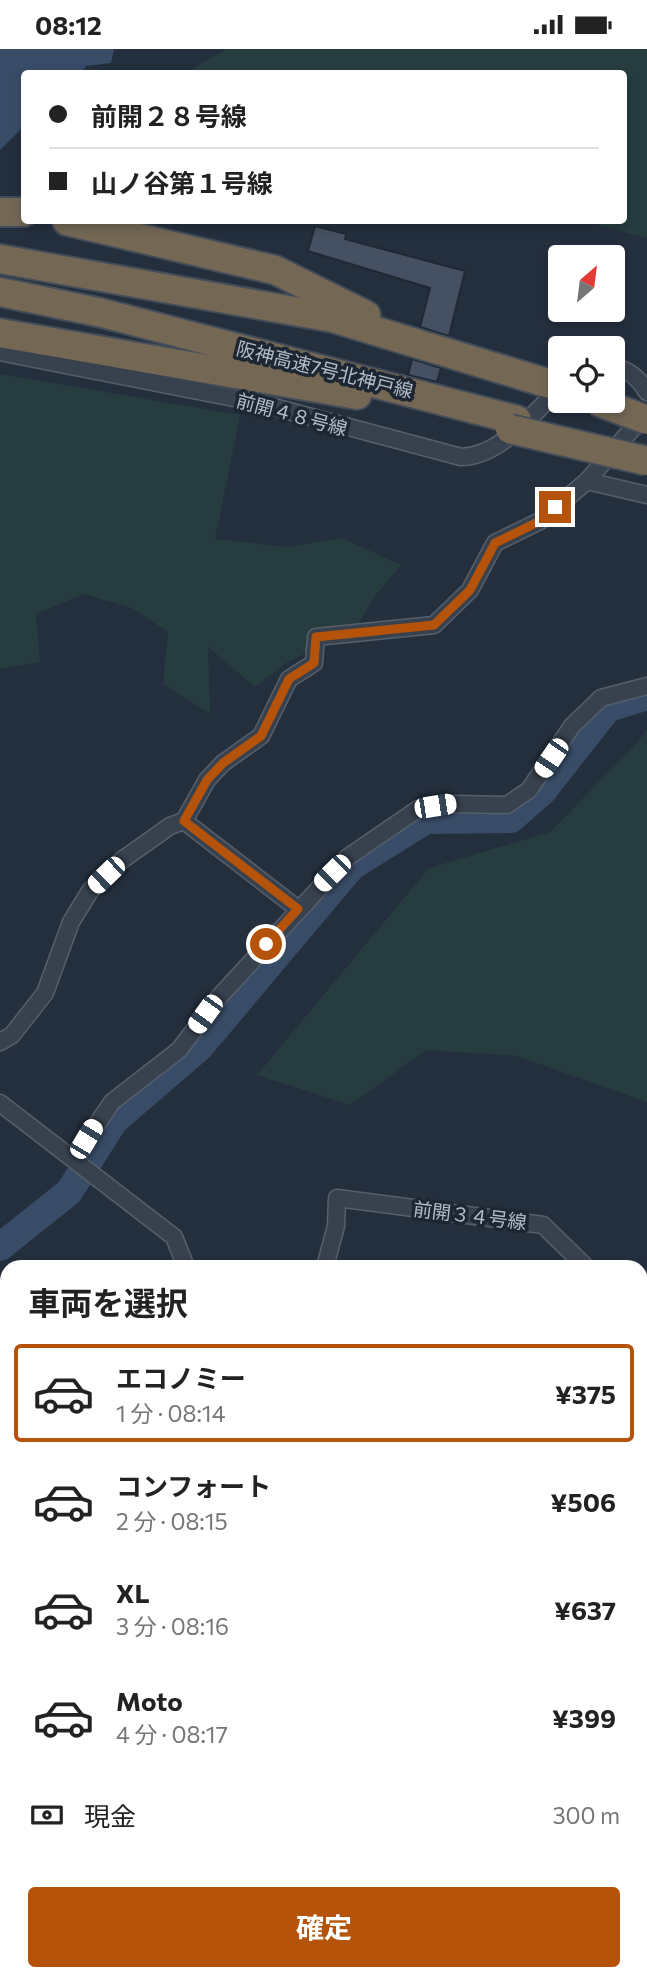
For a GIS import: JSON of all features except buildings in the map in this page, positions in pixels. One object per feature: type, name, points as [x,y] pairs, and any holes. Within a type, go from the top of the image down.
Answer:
[{"type":"highway","points":[[0,212],[21,212]]},
{"type":"highway","points":[[80,224],[275,270],[428,345]]},
{"type":"highway","points":[[0,259],[333,318],[548,383]]},
{"type":"highway","name":"阪神高速7号北神戸線","points":[[0,292],[102,313],[514,424]]},
{"type":"highway","points":[[0,333],[514,424],[647,460]]},
{"type":"highway","points":[[625,412],[647,420]]},
{"type":"street","name":"前開４８号線","points":[[0,352],[213,393],[461,457],[480,456],[498,446],[548,399]]},
{"type":"street","points":[[625,369],[639,379],[647,392]]},
{"type":"street","points":[[0,1042],[12,1035],[45,993],[71,922],[90,891],[122,860],[170,826],[184,821],[207,780],[223,763],[261,736],[289,679],[314,663],[316,637],[434,625],[470,590],[495,543],[540,521],[587,481],[647,412]]},
{"type":"street","points":[[587,481],[647,495]]},
{"type":"street","points":[[75,1159],[98,1119],[113,1102],[179,1050],[219,997],[348,857],[418,809],[452,804],[507,805],[529,790],[572,726],[601,698],[647,686]]},
{"type":"street","points":[[184,821],[298,909]]},
{"type":"street","points":[[0,1103],[174,1237],[183,1260]]},
{"type":"street","name":"前開３４号線","points":[[327,1260],[336,1226],[337,1198],[543,1224],[579,1260]]},
{"type":"green space","points":[[227,49],[647,49],[647,238],[593,224],[627,224],[627,70],[190,70]]},
{"type":"green space","points":[[0,374],[240,415],[215,539],[288,547],[342,538],[401,565],[373,598],[356,629],[286,663],[255,687],[208,647],[210,714],[163,684],[168,632],[132,608],[84,594],[36,614],[40,662],[0,669]]},
{"type":"green space","points":[[647,729],[647,1102],[517,1056],[426,1050],[350,1105],[257,1075],[429,868],[550,832],[637,743]]},
{"type":"water","points":[[0,49],[114,49],[111,63],[86,66],[84,70],[21,70],[21,129],[0,150]]},
{"type":"waterway","points":[[0,1247],[69,1192],[114,1121],[199,1048],[352,866],[426,820],[511,819],[542,792],[608,708],[647,696]]},
{"type":"route","points":[[266,944],[298,909],[184,821],[207,780],[223,763],[261,736],[289,679],[314,663],[316,637],[434,625],[470,590],[495,543],[540,521],[555,507]]}]
